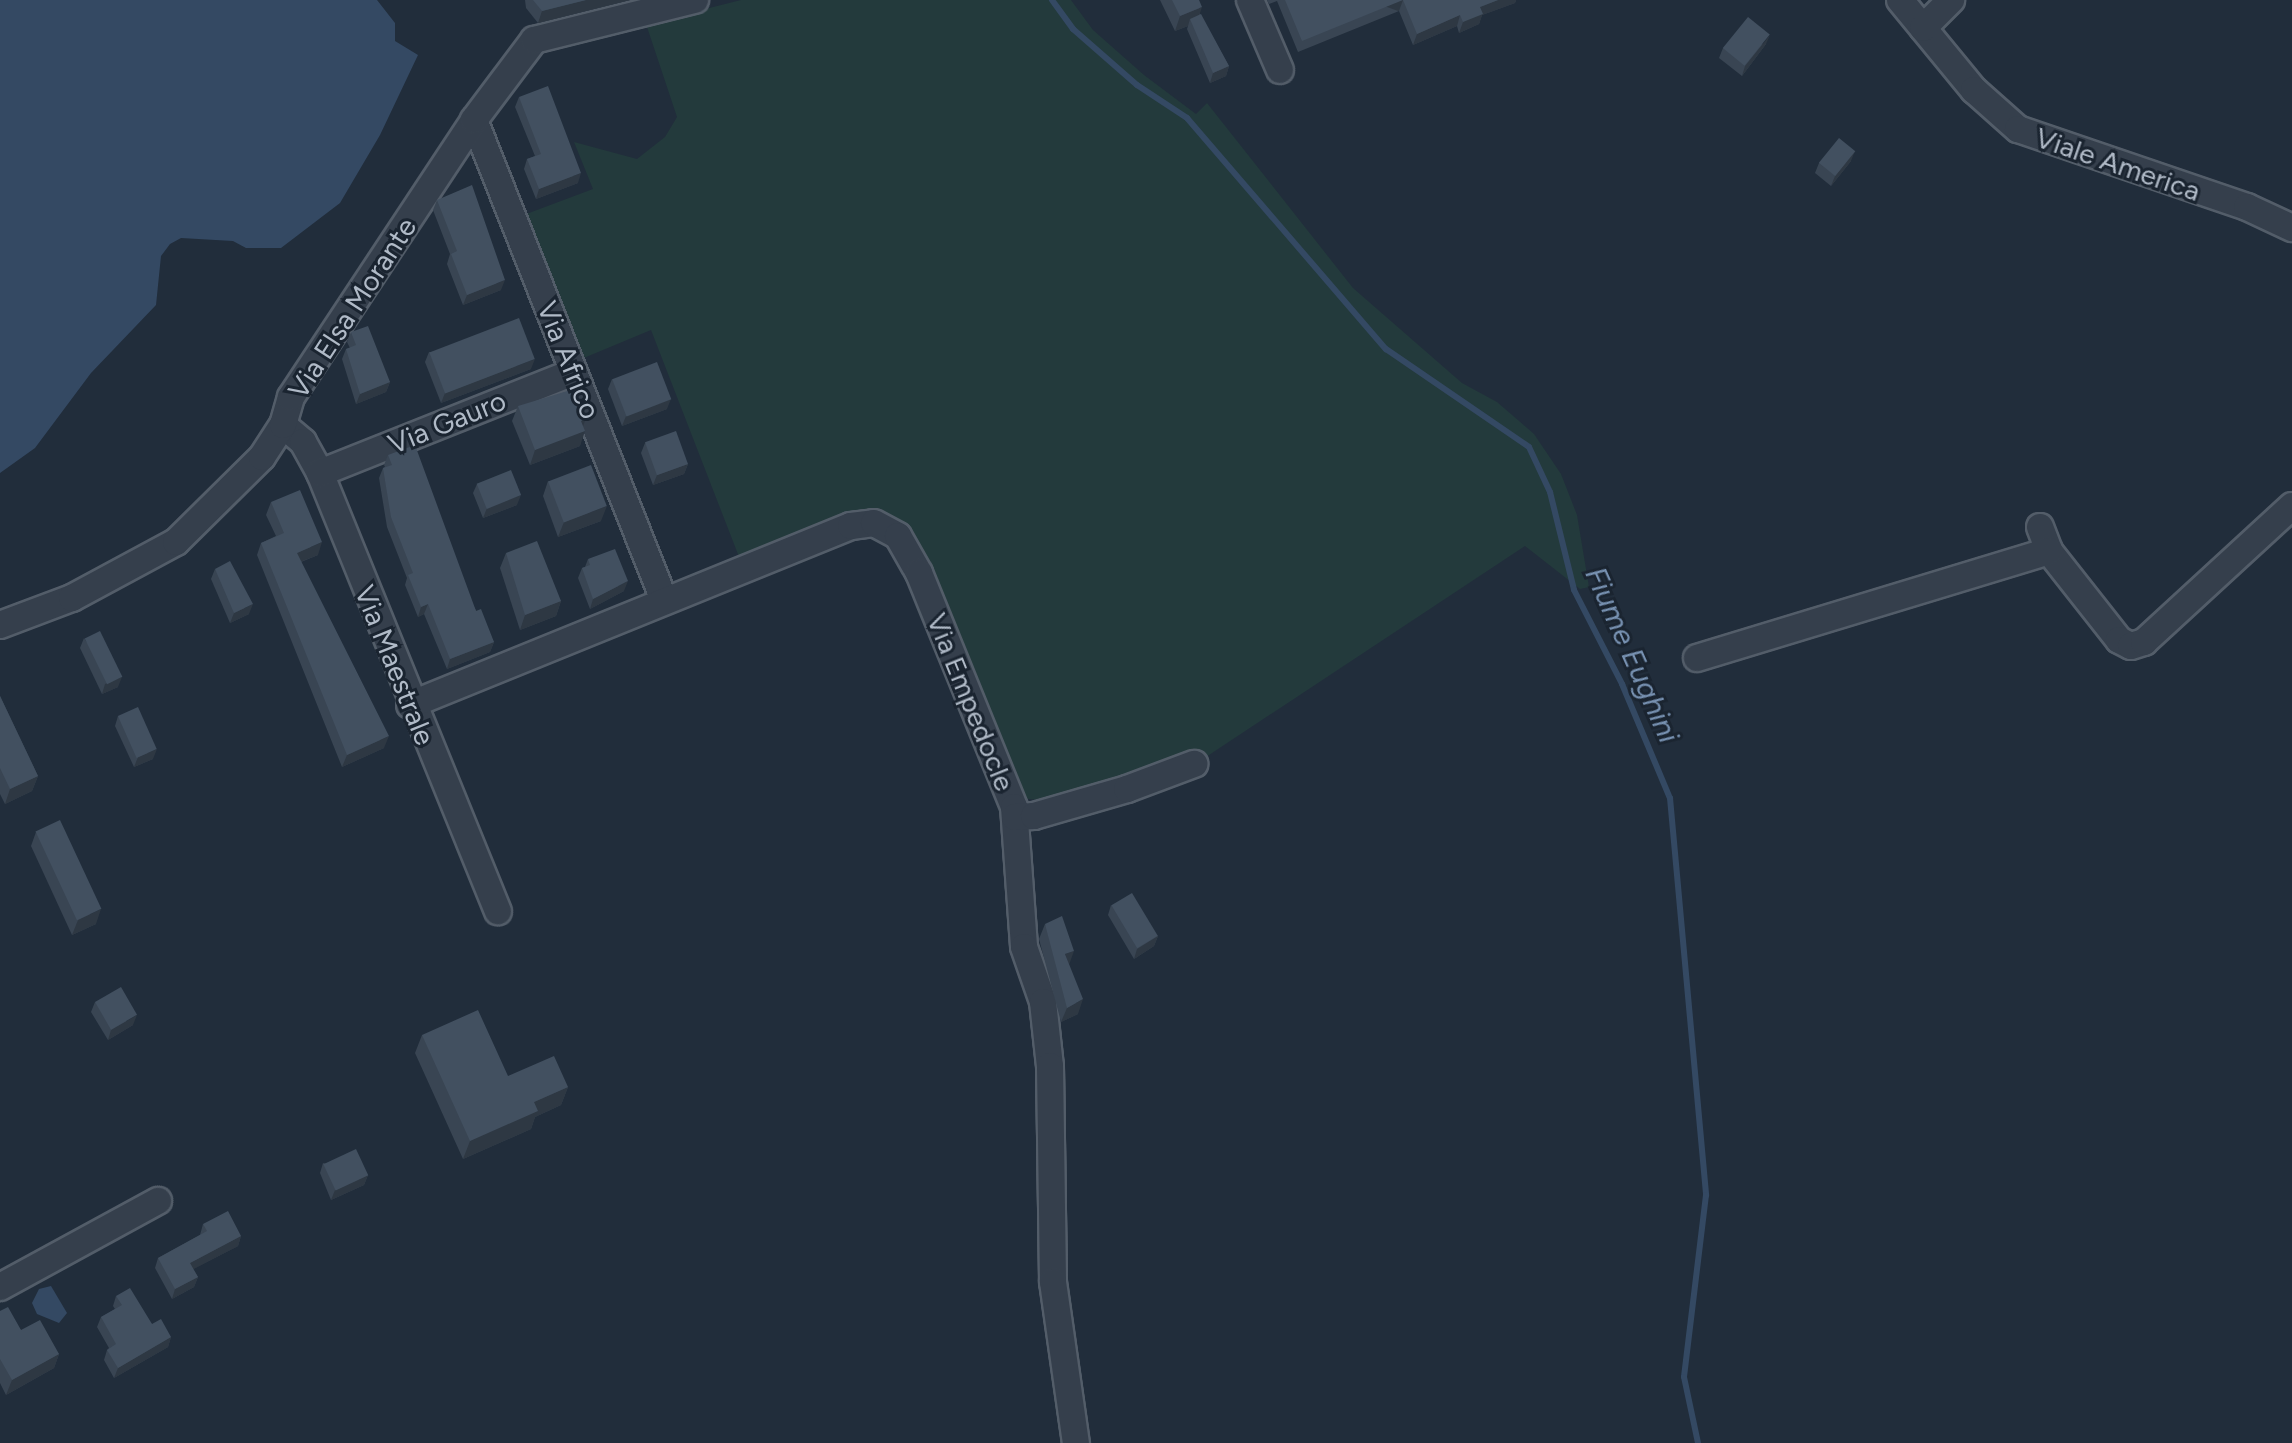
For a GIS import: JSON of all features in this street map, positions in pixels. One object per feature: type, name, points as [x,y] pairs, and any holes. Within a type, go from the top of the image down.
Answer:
[{"type":"street","name":"Via Elsa Morante","points":[[0,625],[72,598],[176,542],[262,457],[283,425],[291,397],[474,120],[534,40],[695,0]]},
{"type":"street","points":[[1250,0],[1280,70]]},
{"type":"street","name":"Viale America","points":[[1900,0],[1994,111],[2018,129],[2247,207],[2292,228]]},
{"type":"street","points":[[1923,28],[1951,0]]},
{"type":"street","name":"Via Africo","points":[[474,120],[664,600]]},
{"type":"street","name":"Via Gauro","points":[[320,473],[574,372]]},
{"type":"street","name":"Via Maestrale","points":[[283,425],[303,442],[320,473],[410,705],[498,911]]},
{"type":"street","points":[[1697,658],[2044,539],[2119,640],[2131,646],[2144,642],[2292,506]]},
{"type":"street","name":"Via Empedocle","points":[[410,705],[851,526],[874,523],[890,530],[919,573],[1007,781],[1015,817],[1024,947],[1043,1002],[1050,1066],[1053,1282],[1076,1443]]},
{"type":"street","points":[[1015,817],[1034,816],[1127,789],[1194,764]]},
{"type":"street","points":[[0,1287],[158,1201]]},
{"type":"green space","points":[[741,0],[1071,0],[1093,30],[1144,75],[1196,114],[1207,103],[1353,288],[1462,383],[1497,402],[1534,434],[1561,474],[1577,515],[1589,587],[1580,589],[1525,546],[1203,759],[1057,802],[1020,798],[900,528],[741,562],[651,330],[579,360],[521,216],[593,189],[574,142],[637,159],[665,137],[677,117],[646,24]]},
{"type":"water","points":[[0,0],[377,0],[395,23],[395,41],[418,55],[380,135],[340,203],[281,248],[246,248],[233,241],[181,238],[170,244],[161,256],[156,305],[91,373],[35,448],[0,473]]},
{"type":"water","points":[[51,1286],[67,1313],[59,1323],[37,1314],[32,1303],[39,1289]]},
{"type":"building","points":[[533,0],[586,0],[542,11]]},
{"type":"building","points":[[1172,0],[1199,0],[1202,7],[1180,16]]},
{"type":"building","points":[[1285,0],[1403,0],[1302,41]]},
{"type":"building","points":[[1403,0],[1498,0],[1480,7],[1483,14],[1463,22],[1460,15],[1417,34]]},
{"type":"building","points":[[1201,14],[1229,66],[1213,73],[1190,19]]},
{"type":"building","points":[[1748,17],[1770,35],[1745,66],[1723,48]]},
{"type":"building","points":[[548,86],[581,173],[539,189],[527,159],[541,154],[519,97]]},
{"type":"building","points":[[1839,138],[1855,151],[1835,176],[1819,163]]},
{"type":"building","points":[[472,185],[505,280],[467,295],[451,254],[457,251],[437,200]]},
{"type":"building","points":[[519,318],[535,359],[445,393],[429,352]]},
{"type":"building","points":[[368,326],[390,382],[360,394],[346,349],[356,345],[351,332]]},
{"type":"building","points":[[657,362],[671,399],[627,417],[612,379]]},
{"type":"building","points":[[574,389],[586,418],[581,421],[585,431],[535,450],[518,406]]},
{"type":"building","points":[[676,431],[688,464],[657,475],[645,442]]},
{"type":"building","points":[[415,445],[476,611],[481,609],[494,642],[450,659],[428,604],[421,607],[408,575],[413,573],[391,517],[383,468],[392,465],[388,455]]},
{"type":"building","points":[[591,465],[607,506],[564,523],[548,481]]},
{"type":"building","points":[[511,470],[521,495],[487,509],[477,484]]},
{"type":"building","points":[[300,490],[322,542],[297,553],[389,736],[347,755],[261,543],[284,533],[271,502]]},
{"type":"building","points":[[537,541],[561,601],[525,615],[506,553]]},
{"type":"building","points":[[615,549],[628,581],[593,599],[582,568],[590,565],[588,559]]},
{"type":"building","points":[[230,561],[253,604],[234,613],[215,569]]},
{"type":"building","points":[[100,631],[122,677],[107,684],[85,638]]},
{"type":"building","points":[[0,696],[38,776],[10,789],[0,768]]},
{"type":"building","points":[[138,707],[157,749],[137,758],[118,716]]},
{"type":"building","points":[[60,820],[101,909],[77,920],[36,831]]},
{"type":"building","points":[[1132,893],[1158,936],[1137,948],[1111,905]]},
{"type":"building","points":[[1062,916],[1074,951],[1065,954],[1083,999],[1067,1008],[1045,924]]},
{"type":"building","points":[[121,987],[137,1015],[111,1030],[95,1002]]},
{"type":"building","points":[[478,1010],[508,1076],[554,1056],[568,1087],[534,1102],[538,1111],[470,1141],[422,1035]]},
{"type":"building","points":[[356,1149],[368,1175],[336,1190],[323,1164]]},
{"type":"building","points":[[228,1211],[241,1236],[190,1263],[198,1277],[175,1289],[158,1258],[207,1231],[203,1224]]},
{"type":"building","points":[[130,1288],[152,1324],[161,1319],[171,1337],[118,1368],[107,1350],[116,1344],[101,1317],[122,1305],[116,1296]]},
{"type":"building","points":[[8,1307],[21,1330],[40,1320],[59,1354],[12,1380],[0,1359],[0,1311]]},
{"type":"waterway","name":"Fiume Eughini","points":[[1052,0],[1073,29],[1137,85],[1187,118],[1386,349],[1529,447],[1550,492],[1574,590],[1622,684],[1670,798],[1706,1195],[1684,1377],[1698,1443]]}]
